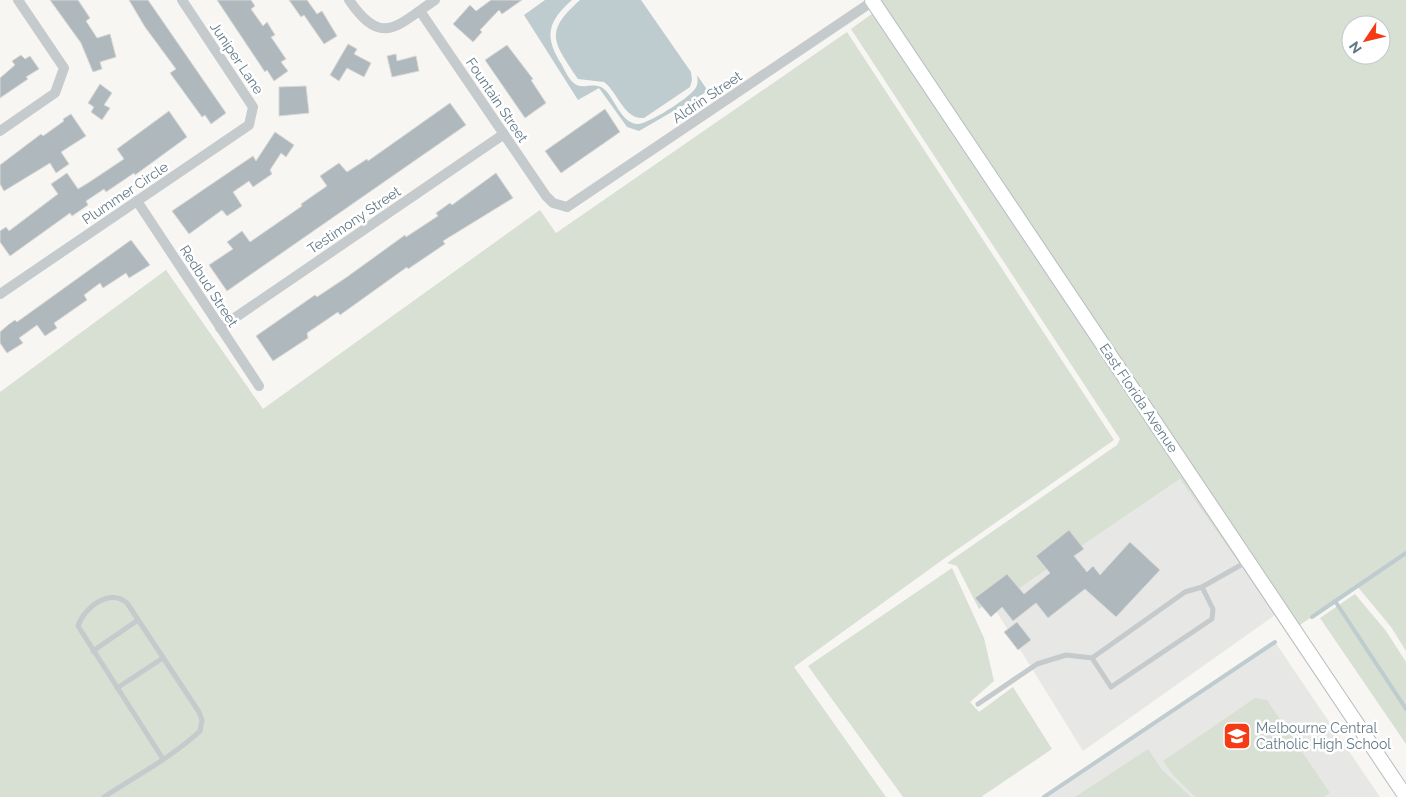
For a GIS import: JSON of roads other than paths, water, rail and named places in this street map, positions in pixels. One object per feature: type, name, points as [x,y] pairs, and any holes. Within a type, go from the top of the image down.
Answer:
[{"type":"street","points":[[0,131],[55,93],[64,68],[18,0]]},
{"type":"street","name":"Juniper Lane","points":[[182,0],[253,107]]},
{"type":"street","points":[[349,0],[360,16],[375,28],[392,28],[435,0]]},
{"type":"street","name":"Aldrin Street","points":[[553,203],[567,206],[576,202],[873,0]]},
{"type":"street","name":"East Florida Avenue","points":[[873,0],[1406,797]]},
{"type":"street","name":"Fountain Street","points":[[420,11],[546,196],[553,203]]},
{"type":"street","name":"Plummer Circle","points":[[0,294],[249,126],[253,107]]},
{"type":"street","name":"Testimony Street","points":[[220,328],[504,134]]},
{"type":"street","name":"Redbud Street","points":[[137,201],[258,386]]},
{"type":"lane","points":[[978,704],[1037,664],[1066,655],[1092,658],[1185,592],[1202,587],[1248,561]]},
{"type":"lane","points":[[1092,658],[1111,687],[1212,618],[1213,609],[1202,587]]},
{"type":"lane","points":[[104,797],[163,759],[200,731],[202,720],[200,712],[126,603],[119,596],[110,596],[89,609],[78,626],[163,759]]},
{"type":"lane","points":[[93,651],[138,620]]},
{"type":"lane","points":[[118,688],[163,658]]},
{"type":"waterway","points":[[1312,617],[1406,553]]},
{"type":"waterway","points":[[1335,601],[1406,709]]},
{"type":"waterway","points":[[1044,797],[1275,642]]},
{"type":"place","name":"Melbourne Central Catholic High School","points":[[1237,736]]}]
